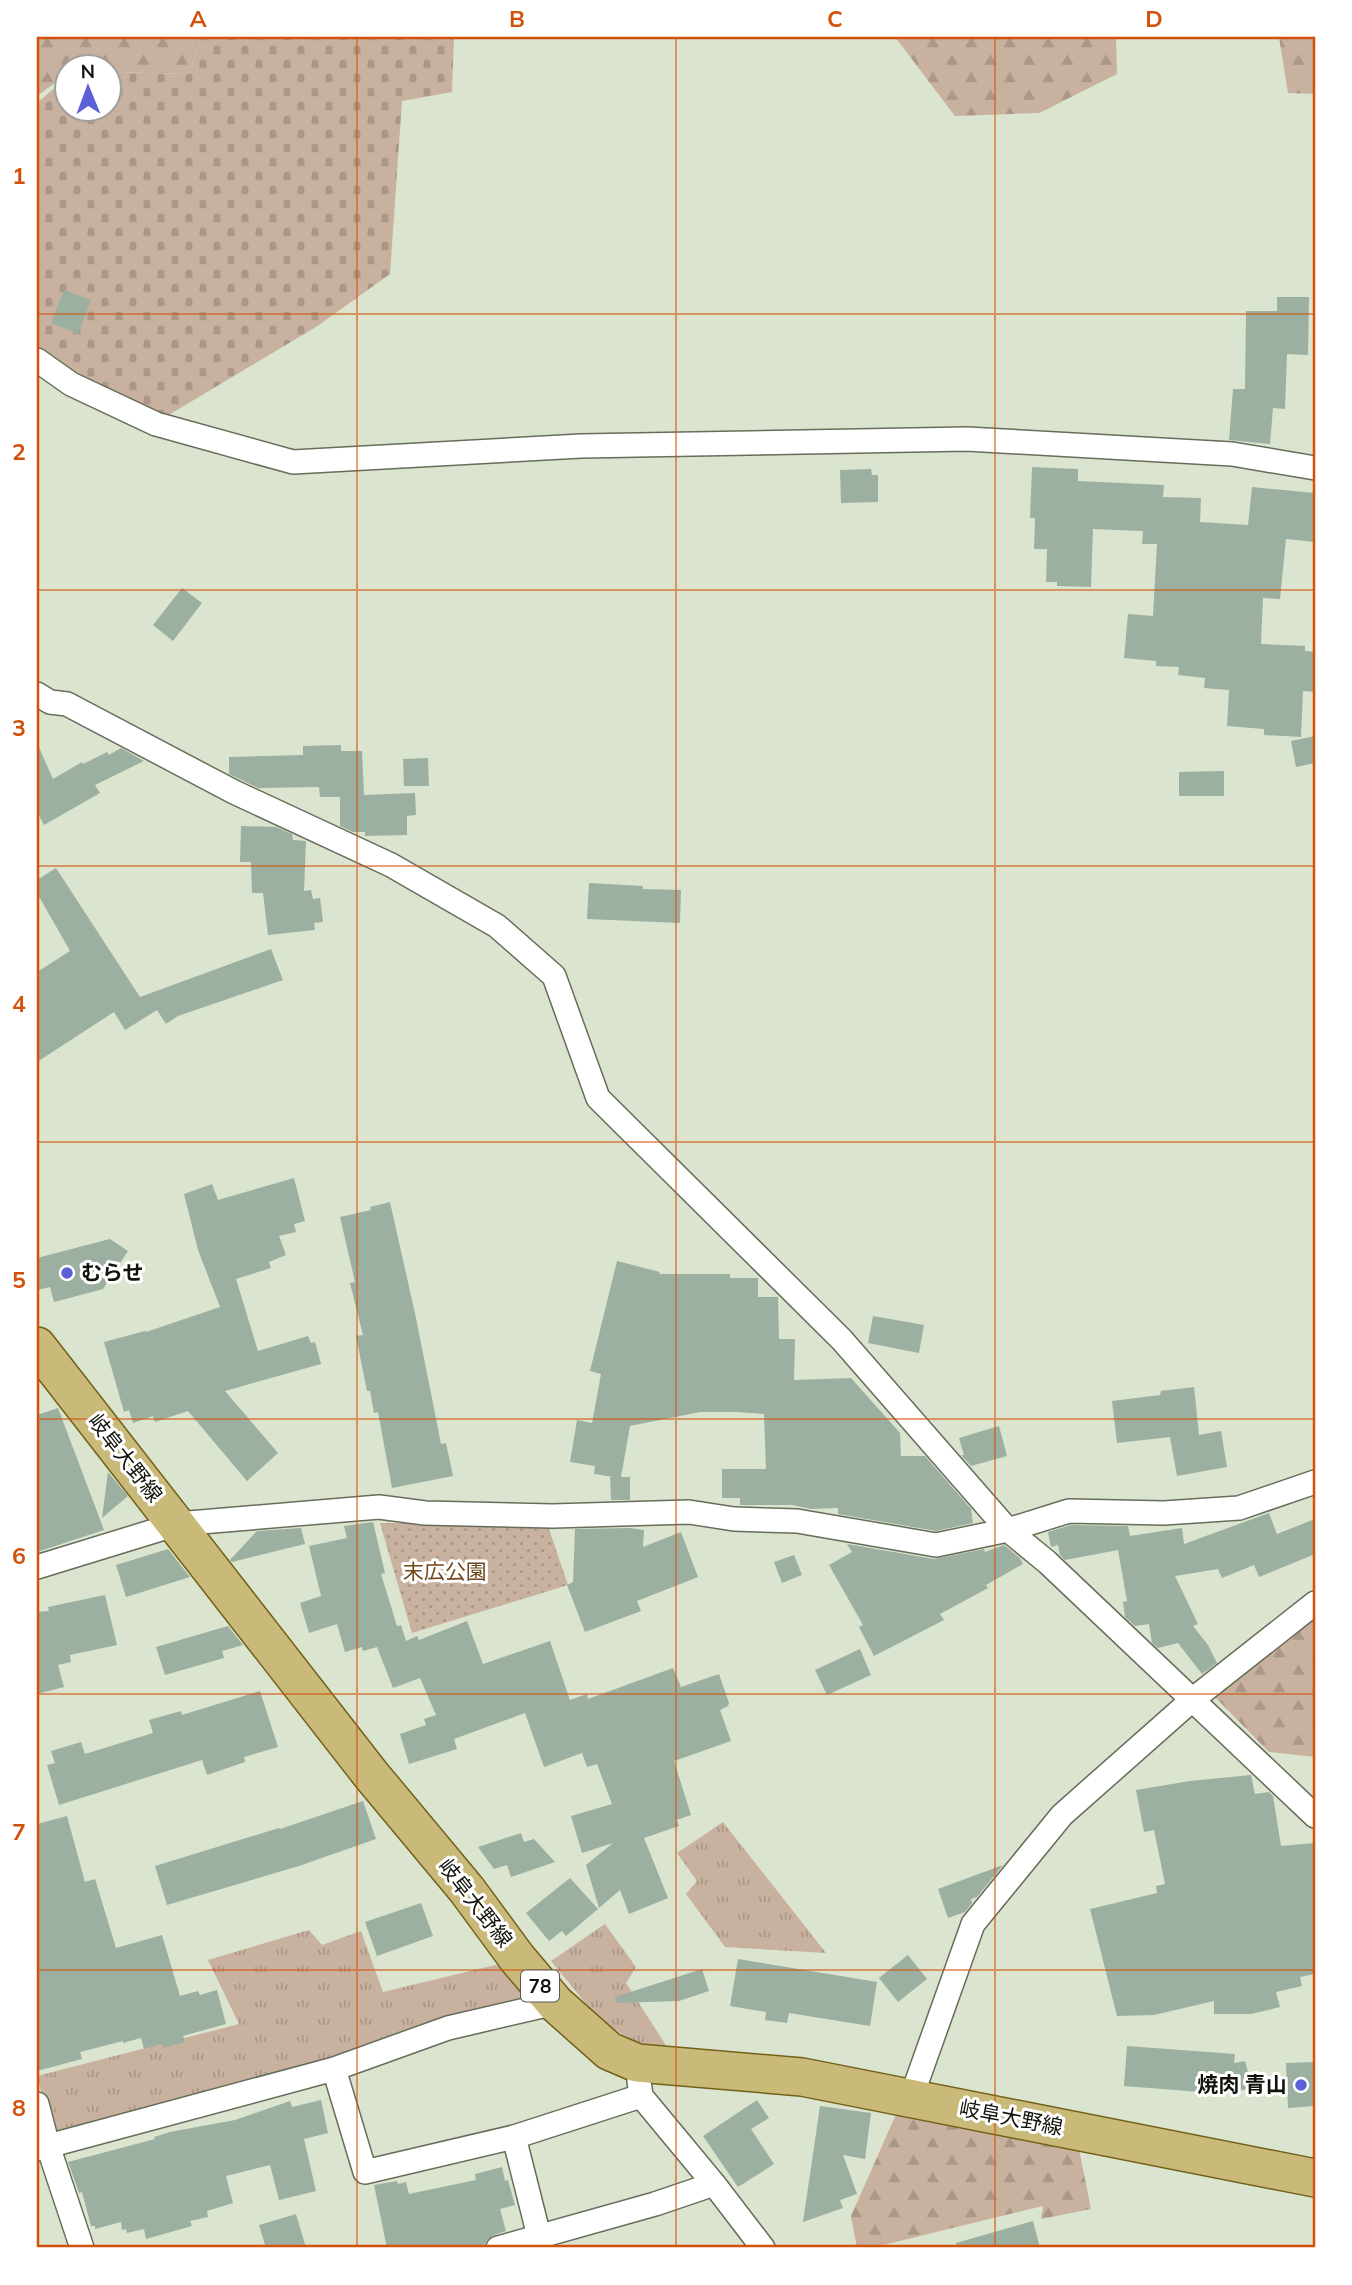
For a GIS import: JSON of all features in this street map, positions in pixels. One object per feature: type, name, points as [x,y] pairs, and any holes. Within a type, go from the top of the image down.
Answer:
[{"type":"main road","name":"岐阜大野線","points":[[37,1346],[372,1776],[467,1890],[517,1958],[555,2003],[639,2079],[802,2077],[1315,2178]]},
{"type":"street","points":[[37,360],[71,384],[156,424],[293,462],[581,446],[967,439],[1232,454],[1315,468]]},
{"type":"street","points":[[37,694],[50,702],[67,704],[234,792],[391,865],[497,926],[554,976],[598,1098],[842,1340],[1007,1530],[1047,1562],[1315,1816]]},
{"type":"street","points":[[37,1567],[177,1524],[379,1507],[425,1513],[540,1516],[689,1512],[734,1519],[797,1521],[936,1545],[1007,1530],[1069,1511],[1164,1513],[1240,1508],[1315,1482]]},
{"type":"street","points":[[911,2098],[973,1924],[1062,1815],[1192,1700],[1315,1603]]},
{"type":"street","points":[[42,2147],[334,2069],[448,2028],[555,2003]]},
{"type":"street","points":[[334,2069],[365,2172],[514,2137],[639,2079],[763,2248]]},
{"type":"street","points":[[37,2104],[42,2147],[76,2247]]},
{"type":"street","points":[[514,2137],[541,2242]]},
{"type":"street","points":[[498,2248],[541,2242],[714,2184]]},
{"type":"green space","points":[[37,37],[199,37],[190,74],[122,72],[122,52],[52,52],[52,85],[37,96]]},
{"type":"green space","points":[[199,37],[454,37],[452,92],[402,101],[390,274],[316,327],[167,416],[112,396],[37,350],[37,103],[52,90],[52,122],[122,122],[122,72],[190,74]]},
{"type":"green space","points":[[895,37],[1116,37],[1117,74],[1039,113],[955,116]]},
{"type":"green space","points":[[1279,37],[1315,37],[1315,94],[1288,93]]},
{"type":"green space","name":"末広公園","points":[[380,1523],[547,1523],[568,1585],[412,1633]]},
{"type":"green space","points":[[1315,1608],[1315,1757],[1269,1752],[1208,1690]]},
{"type":"green space","points":[[723,1822],[826,1953],[725,1947],[686,1894],[697,1881],[677,1853]]},
{"type":"green space","points":[[605,1924],[636,1967],[626,1983],[667,2047],[643,2046],[601,2022],[551,1961]]},
{"type":"green space","points":[[309,1930],[322,1945],[361,1931],[383,1992],[512,1961],[529,1990],[525,2002],[53,2137],[37,2076],[239,2024],[208,1960]]},
{"type":"green space","points":[[897,2112],[1078,2144],[1091,2209],[1041,2219],[1043,2206],[871,2248],[857,2248],[851,2216]]},
{"type":"building","points":[[64,290],[91,300],[78,334],[51,323]]},
{"type":"building","points":[[1277,297],[1309,297],[1308,355],[1287,354],[1285,409],[1273,408],[1270,444],[1229,440],[1233,389],[1245,389],[1246,311],[1277,311]]},
{"type":"building","points":[[1032,467],[1078,469],[1078,481],[1164,485],[1163,497],[1201,498],[1200,522],[1248,525],[1252,487],[1315,493],[1315,542],[1286,539],[1280,599],[1263,598],[1261,644],[1305,646],[1305,651],[1315,652],[1315,692],[1303,691],[1301,737],[1264,735],[1264,729],[1227,726],[1229,690],[1204,688],[1205,678],[1178,675],[1179,667],[1156,666],[1156,661],[1124,658],[1128,614],[1153,616],[1157,544],[1142,544],[1143,531],[1093,529],[1091,587],[1057,586],[1057,582],[1046,582],[1047,549],[1034,549],[1035,518],[1030,518]]},
{"type":"building","points":[[871,469],[872,475],[878,475],[878,502],[841,503],[840,470]]},
{"type":"building","points":[[182,588],[202,603],[173,641],[153,625]]},
{"type":"building","points":[[1315,736],[1315,763],[1296,767],[1291,741]]},
{"type":"building","points":[[37,743],[53,779],[82,762],[83,764],[107,752],[109,755],[121,748],[144,761],[95,785],[100,793],[44,825],[37,812]]},
{"type":"building","points":[[341,745],[341,751],[362,751],[364,795],[415,793],[416,815],[407,816],[407,835],[365,836],[365,832],[353,832],[340,826],[340,797],[320,797],[319,787],[258,788],[229,774],[229,757],[303,755],[303,746]]},
{"type":"building","points":[[428,758],[429,786],[404,786],[403,759]]},
{"type":"building","points":[[1224,771],[1224,796],[1179,796],[1179,772]]},
{"type":"building","points":[[241,826],[276,827],[292,834],[293,840],[306,841],[304,891],[311,890],[313,899],[320,898],[323,922],[314,923],[315,930],[268,935],[263,893],[252,893],[251,862],[240,862]]},
{"type":"building","points":[[56,868],[140,997],[271,949],[283,980],[178,1016],[166,1024],[157,1010],[125,1030],[114,1012],[37,1062],[37,972],[70,951],[37,893],[37,880]]},
{"type":"building","points":[[589,883],[681,890],[680,923],[587,919]]},
{"type":"building","points":[[294,1178],[305,1221],[294,1224],[296,1232],[279,1236],[286,1255],[269,1262],[271,1268],[236,1279],[258,1351],[308,1336],[311,1343],[315,1342],[321,1364],[225,1391],[278,1453],[247,1481],[188,1411],[155,1422],[153,1416],[133,1423],[129,1410],[124,1412],[104,1342],[146,1332],[220,1307],[198,1250],[184,1194],[212,1184],[218,1200]]},
{"type":"building","points":[[390,1202],[441,1444],[446,1443],[453,1476],[392,1488],[378,1412],[374,1413],[370,1391],[367,1391],[356,1336],[363,1335],[350,1283],[355,1282],[340,1217],[371,1210],[370,1207]]},
{"type":"building","name":"むらせ","points":[[110,1239],[128,1251],[103,1289],[54,1302],[50,1287],[37,1290],[37,1258]]},
{"type":"building","points":[[617,1261],[660,1272],[659,1274],[730,1274],[730,1278],[758,1278],[758,1297],[778,1297],[779,1339],[795,1339],[794,1380],[851,1378],[900,1433],[901,1456],[925,1456],[971,1509],[973,1523],[936,1531],[838,1514],[838,1508],[740,1505],[740,1498],[722,1498],[722,1469],[766,1469],[764,1414],[736,1412],[700,1412],[630,1426],[621,1477],[630,1477],[630,1500],[611,1500],[610,1477],[614,1477],[594,1474],[595,1466],[570,1462],[577,1420],[592,1423],[601,1374],[590,1371]]},
{"type":"building","points":[[873,1316],[924,1325],[919,1353],[868,1343]]},
{"type":"building","points":[[1194,1387],[1199,1435],[1221,1431],[1227,1467],[1177,1476],[1170,1437],[1117,1443],[1112,1401],[1160,1395],[1161,1391]]},
{"type":"building","points":[[58,1408],[104,1530],[37,1552],[37,1415]]},
{"type":"building","points":[[999,1426],[1007,1456],[971,1466],[961,1455],[964,1455],[959,1438]]},
{"type":"building","points":[[108,1472],[128,1496],[102,1518]]},
{"type":"building","points":[[1269,1513],[1277,1534],[1315,1519],[1315,1554],[1259,1577],[1254,1565],[1222,1578],[1218,1569],[1175,1576],[1198,1624],[1193,1626],[1208,1645],[1217,1663],[1202,1674],[1178,1643],[1158,1648],[1152,1643],[1149,1624],[1135,1626],[1125,1617],[1123,1602],[1127,1601],[1118,1550],[1065,1560],[1060,1555],[1058,1545],[1051,1547],[1048,1532],[1071,1525],[1128,1526],[1130,1536],[1182,1528],[1184,1544]]},
{"type":"building","points":[[373,1522],[385,1573],[381,1574],[397,1626],[401,1625],[406,1641],[417,1636],[419,1640],[467,1621],[483,1664],[550,1641],[570,1700],[587,1694],[588,1699],[673,1668],[681,1687],[719,1674],[729,1703],[720,1710],[731,1741],[674,1761],[691,1815],[677,1820],[679,1826],[644,1838],[668,1898],[629,1914],[620,1890],[599,1908],[586,1865],[613,1843],[582,1853],[571,1816],[612,1804],[597,1764],[587,1767],[582,1753],[544,1767],[525,1713],[454,1739],[457,1749],[409,1764],[400,1734],[426,1725],[424,1719],[436,1715],[420,1678],[393,1688],[377,1647],[363,1651],[362,1647],[345,1652],[337,1624],[309,1633],[300,1603],[321,1596],[309,1546],[347,1538],[344,1526]]},
{"type":"building","points":[[301,1528],[305,1544],[232,1562],[230,1560],[257,1531]]},
{"type":"building","points":[[575,1529],[644,1530],[643,1547],[681,1532],[698,1577],[637,1601],[641,1611],[585,1632],[567,1585],[573,1582]]},
{"type":"building","points":[[847,1544],[934,1559],[984,1549],[985,1552],[1004,1545],[1020,1558],[1023,1564],[986,1585],[988,1588],[940,1614],[944,1620],[874,1656],[859,1627],[863,1625],[829,1565],[852,1552]]},
{"type":"building","points":[[168,1549],[190,1577],[126,1597],[116,1565]]},
{"type":"building","points":[[794,1555],[802,1575],[782,1583],[774,1562]]},
{"type":"building","points":[[105,1595],[117,1645],[70,1655],[71,1662],[58,1665],[64,1687],[37,1694],[37,1612],[49,1611],[48,1607]]},
{"type":"building","points":[[228,1626],[243,1645],[222,1651],[224,1658],[165,1675],[156,1647]]},
{"type":"building","points":[[860,1649],[871,1675],[827,1695],[815,1670]]},
{"type":"building","points":[[260,1691],[278,1747],[244,1757],[245,1762],[207,1775],[202,1760],[59,1805],[47,1765],[55,1763],[51,1751],[81,1742],[85,1754],[153,1733],[149,1720],[181,1711],[182,1715]]},
{"type":"building","points":[[1251,1775],[1255,1794],[1269,1792],[1273,1796],[1281,1846],[1315,1843],[1315,1974],[1300,1977],[1302,1986],[1276,1992],[1280,2007],[1251,2014],[1214,2014],[1214,2001],[1154,2015],[1117,2016],[1090,1909],[1157,1893],[1156,1886],[1165,1884],[1154,1830],[1144,1832],[1136,1790]]},
{"type":"building","points":[[363,1801],[376,1839],[299,1866],[167,1905],[155,1866]]},
{"type":"building","points":[[67,1816],[85,1882],[95,1879],[116,1948],[162,1935],[180,1996],[198,1991],[200,1995],[217,1990],[226,2024],[183,2036],[185,2042],[163,2048],[162,2044],[144,2049],[141,2038],[123,2041],[80,2052],[82,2059],[37,2071],[37,1824]]},
{"type":"building","points":[[521,1833],[524,1842],[534,1839],[555,1862],[511,1877],[507,1865],[494,1869],[478,1847]]},
{"type":"building","points":[[1003,1865],[977,1897],[971,1899],[972,1903],[965,1912],[948,1918],[938,1889]]},
{"type":"building","points":[[570,1878],[598,1909],[566,1936],[562,1931],[549,1941],[526,1913]]},
{"type":"building","points":[[421,1903],[433,1936],[377,1956],[365,1922]]},
{"type":"building","points":[[908,1955],[927,1979],[898,2002],[879,1978]]},
{"type":"building","points":[[738,1959],[877,1982],[870,2026],[789,2013],[787,2023],[765,2020],[766,2012],[730,2006]]},
{"type":"building","points":[[702,1969],[709,1991],[679,2001],[616,2003],[615,1997]]},
{"type":"building","points":[[1127,2046],[1235,2054],[1234,2063],[1245,2061],[1252,2088],[1225,2094],[1124,2086]]},
{"type":"building","name":"焼肉 青山","points":[[1315,2062],[1315,2106],[1288,2108],[1286,2063]]},
{"type":"building","points":[[321,2100],[328,2133],[304,2139],[316,2191],[279,2200],[270,2165],[226,2176],[233,2203],[207,2211],[208,2217],[190,2221],[192,2226],[146,2239],[144,2229],[127,2233],[126,2229],[122,2230],[121,2222],[95,2229],[95,2226],[91,2226],[82,2192],[79,2193],[68,2162],[155,2139],[154,2137],[170,2132],[235,2120],[290,2101],[292,2107]]},
{"type":"building","points":[[757,2100],[769,2118],[751,2129],[774,2164],[738,2187],[703,2136]]},
{"type":"building","points":[[820,2106],[871,2113],[865,2159],[843,2155],[857,2194],[840,2200],[843,2208],[803,2222]]},
{"type":"building","points":[[502,2167],[515,2205],[500,2209],[506,2231],[488,2239],[484,2246],[474,2248],[387,2248],[374,2185],[406,2182],[409,2194],[476,2180],[475,2174]]},
{"type":"building","points":[[296,2214],[306,2248],[266,2248],[259,2225]]},
{"type":"building","points":[[1033,2221],[1040,2248],[956,2248],[956,2243]]},
{"type":"place","name":"むらせ","points":[[67,1273]]},
{"type":"place","name":"焼肉 青山","points":[[1301,2085]]}]
